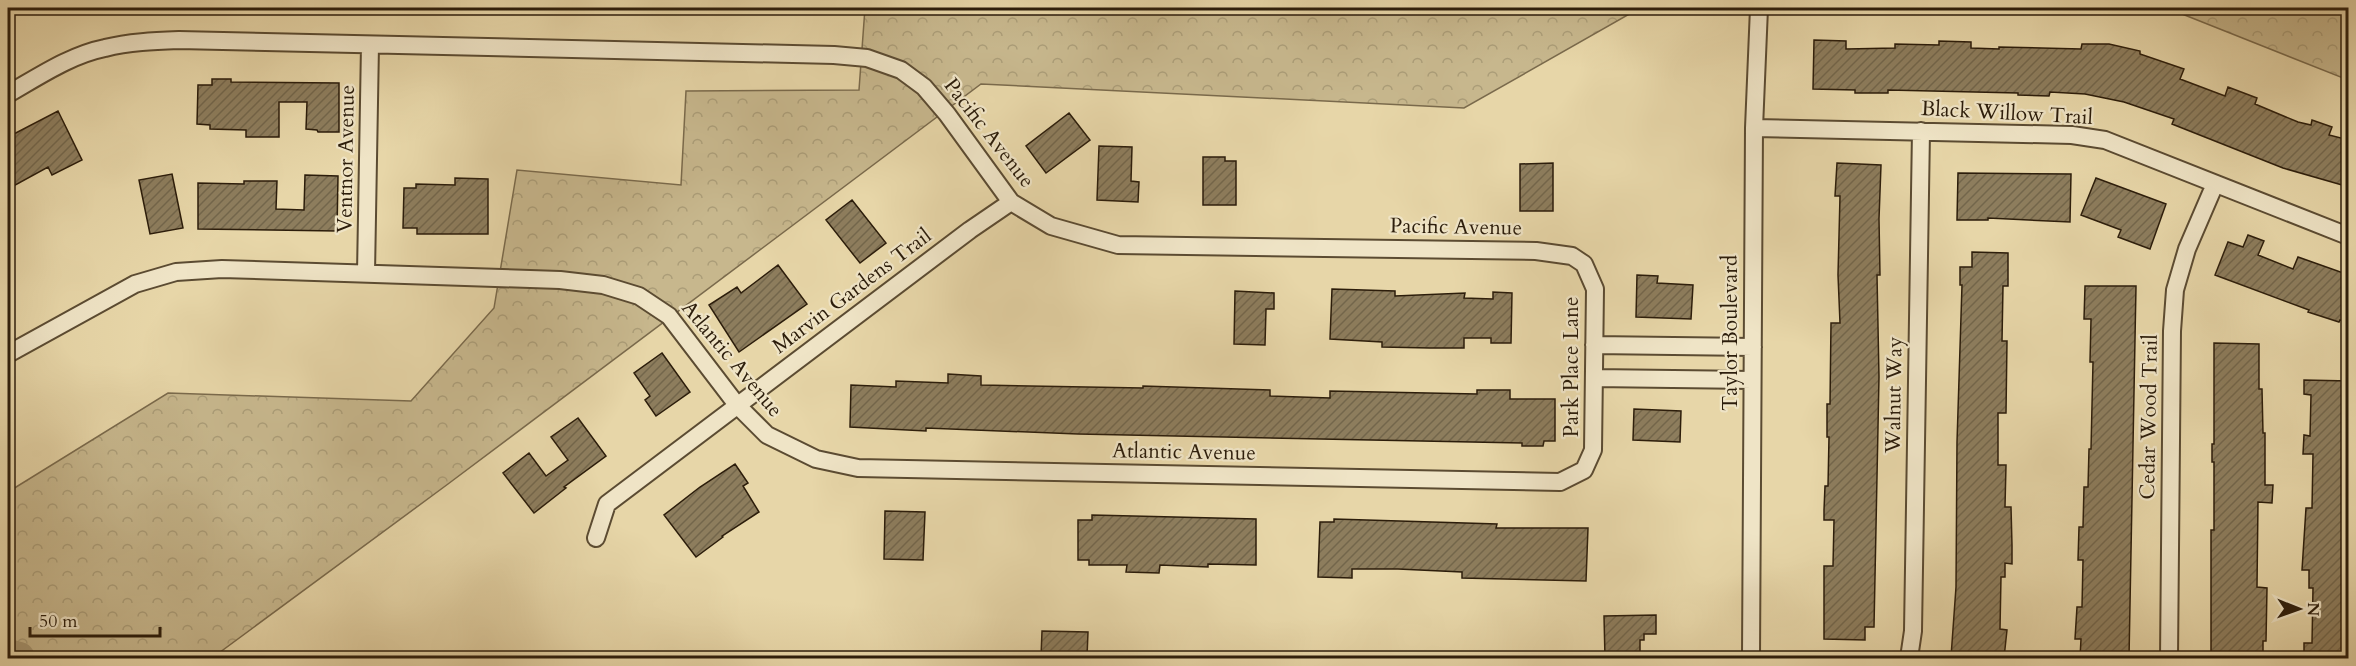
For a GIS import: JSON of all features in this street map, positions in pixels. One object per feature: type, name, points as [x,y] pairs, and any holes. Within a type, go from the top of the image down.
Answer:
[{"type":"street","name":"Taylor Boulevard","points":[[1751,658],[1754,128],[1759,8]]},
{"type":"street","name":"Pacific Avenue","points":[[8,94],[63,63],[93,52],[140,42],[179,40],[834,55],[867,58],[901,70],[924,87],[947,114],[1011,202],[1051,226],[1118,245],[1536,251],[1572,256],[1584,264]]},
{"type":"street","name":"Ventnor Avenue","points":[[366,273],[370,45]]},
{"type":"street","name":"Black Willow Trail","points":[[1754,128],[2072,135],[2105,140],[2349,236]]},
{"type":"street","name":"Walnut Way","points":[[1909,658],[1913,631],[1921,131]]},
{"type":"street","name":"Cedar Wood Trail","points":[[2169,658],[2172,331],[2175,290],[2187,249],[2215,183]]},
{"type":"street","name":"Marvin Gardens Trail","points":[[596,538],[607,504],[1011,202]]},
{"type":"street","name":"Park Place Lane","points":[[1584,264],[1595,289],[1593,450],[1584,470]]},
{"type":"street","name":"Atlantic Avenue","points":[[8,354],[135,284],[176,272],[222,269],[560,280],[603,285],[639,296],[669,316],[737,405],[767,435],[816,459],[858,468],[1560,482],[1584,470]]},
{"type":"street","points":[[1594,345],[1753,347]]},
{"type":"street","points":[[1594,378],[1752,380]]},
{"type":"green space","points":[[865,8],[1640,8],[1464,108],[981,84],[212,658],[8,658],[8,492],[168,393],[411,401],[494,308],[517,170],[681,185],[686,91],[859,90]]},
{"type":"green space","points":[[2167,8],[2348,8],[2348,80]]},
{"type":"building","points":[[1814,40],[1846,41],[1846,49],[1895,48],[1895,44],[1939,45],[1939,41],[1971,42],[1971,48],[1999,49],[1999,47],[2081,49],[2082,44],[2109,44],[2140,51],[2140,54],[2184,69],[2180,79],[2225,96],[2228,87],[2257,98],[2255,104],[2298,122],[2311,125],[2312,120],[2332,127],[2329,135],[2349,140],[2349,187],[2283,168],[2172,124],[2174,119],[2124,102],[2085,94],[2050,92],[2049,96],[2018,95],[2018,93],[1888,90],[1888,93],[1855,93],[1855,90],[1813,89]]},
{"type":"building","points":[[212,79],[231,79],[231,82],[339,83],[339,132],[318,132],[306,129],[307,102],[279,102],[279,137],[246,137],[246,130],[210,129],[210,125],[197,124],[198,85],[212,85]]},
{"type":"building","points":[[58,111],[82,160],[52,175],[48,167],[8,189],[8,137]]},
{"type":"building","points":[[1069,113],[1090,140],[1046,173],[1026,146]]},
{"type":"building","points":[[1099,146],[1132,147],[1131,181],[1139,182],[1138,202],[1097,200]]},
{"type":"building","points":[[1203,157],[1225,157],[1225,161],[1236,161],[1236,205],[1203,205]]},
{"type":"building","points":[[1553,163],[1553,211],[1520,211],[1520,164]]},
{"type":"building","points":[[1837,163],[1881,165],[1880,275],[1877,275],[1879,377],[1874,627],[1865,627],[1865,640],[1824,639],[1824,566],[1833,566],[1834,520],[1824,520],[1825,486],[1828,486],[1827,404],[1830,404],[1831,323],[1840,323],[1838,275],[1840,196],[1835,196]]},
{"type":"building","points":[[1958,173],[2071,174],[2070,222],[1988,218],[1988,220],[1957,220]]},
{"type":"building","points":[[172,174],[183,228],[150,234],[139,180]]},
{"type":"building","points":[[305,175],[338,176],[337,231],[198,229],[198,183],[244,184],[244,181],[277,181],[276,209],[304,210]]},
{"type":"building","points":[[455,178],[488,179],[488,234],[417,234],[417,228],[403,228],[404,188],[416,188],[416,184],[455,185]]},
{"type":"building","points":[[2096,178],[2166,204],[2150,249],[2118,237],[2121,230],[2081,215]]},
{"type":"building","points":[[852,200],[886,243],[860,263],[826,220]]},
{"type":"building","points":[[2248,235],[2264,241],[2258,255],[2293,269],[2298,257],[2349,275],[2349,323],[2308,312],[2309,310],[2215,275],[2228,242],[2243,247]]},
{"type":"building","points":[[1972,252],[2008,253],[2008,286],[2003,286],[2002,341],[2007,341],[2006,413],[1998,413],[1998,465],[2006,465],[2005,507],[2011,507],[2012,545],[2012,564],[2005,563],[2005,577],[2001,577],[2000,629],[2007,630],[2004,658],[1951,657],[1956,587],[1957,442],[1962,285],[1960,285],[1960,267],[1972,267]]},
{"type":"building","points":[[778,265],[807,304],[739,352],[709,305],[737,287],[741,293]]},
{"type":"building","points":[[1637,275],[1658,276],[1657,283],[1693,285],[1691,319],[1636,317]]},
{"type":"building","points":[[2085,286],[2136,286],[2129,658],[2080,658],[2081,639],[2075,639],[2077,607],[2082,607],[2083,560],[2078,560],[2079,527],[2083,527],[2084,487],[2088,487],[2089,449],[2091,449],[2093,362],[2090,362],[2091,319],[2084,319]]},
{"type":"building","points":[[1332,289],[1395,291],[1395,296],[1465,293],[1464,298],[1493,299],[1493,292],[1512,293],[1511,343],[1491,343],[1491,338],[1464,338],[1464,348],[1382,347],[1382,342],[1330,339]]},
{"type":"building","points":[[1235,291],[1274,293],[1274,309],[1266,309],[1265,345],[1234,344]]},
{"type":"building","points":[[2214,343],[2259,344],[2259,389],[2262,389],[2263,433],[2265,433],[2265,485],[2273,485],[2272,503],[2258,502],[2257,587],[2267,588],[2266,641],[2263,641],[2263,658],[2211,658]]},
{"type":"building","points":[[662,353],[690,392],[656,416],[645,400],[650,396],[634,373]]},
{"type":"building","points":[[948,374],[981,376],[981,385],[1143,388],[1143,386],[1270,390],[1270,396],[1330,398],[1330,391],[1477,394],[1477,390],[1510,390],[1510,399],[1555,399],[1555,441],[1544,441],[1543,446],[1522,446],[1522,443],[1078,434],[926,428],[926,431],[850,427],[851,385],[896,387],[896,381],[948,383]]},
{"type":"building","points":[[2304,380],[2349,381],[2349,658],[2304,658],[2304,643],[2312,643],[2313,588],[2309,588],[2309,570],[2302,570],[2306,508],[2312,508],[2313,454],[2303,454],[2304,435],[2310,436],[2311,395],[2304,394]]},
{"type":"building","points":[[1634,409],[1681,411],[1680,442],[1633,440]]},
{"type":"building","points":[[578,418],[606,456],[534,513],[503,473],[529,453],[546,476],[568,460],[551,437]]},
{"type":"building","points":[[735,464],[748,483],[743,486],[759,512],[722,536],[696,557],[664,515]]},
{"type":"building","points":[[885,511],[925,512],[923,560],[884,559]]},
{"type":"building","points":[[1092,515],[1256,519],[1256,565],[1208,564],[1208,567],[1160,565],[1159,573],[1126,572],[1127,565],[1089,565],[1089,560],[1078,560],[1078,520],[1092,520]]},
{"type":"building","points":[[1334,519],[1497,524],[1496,528],[1588,528],[1586,581],[1462,578],[1462,572],[1398,569],[1352,569],[1352,578],[1318,577],[1320,522],[1334,522]]},
{"type":"building","points":[[1656,615],[1656,634],[1644,634],[1644,640],[1640,640],[1640,658],[1605,658],[1604,616]]},
{"type":"building","points":[[1042,631],[1088,632],[1087,657],[1041,657]]},
{"type":"waterway","points":[[8,655],[19,658]]}]
